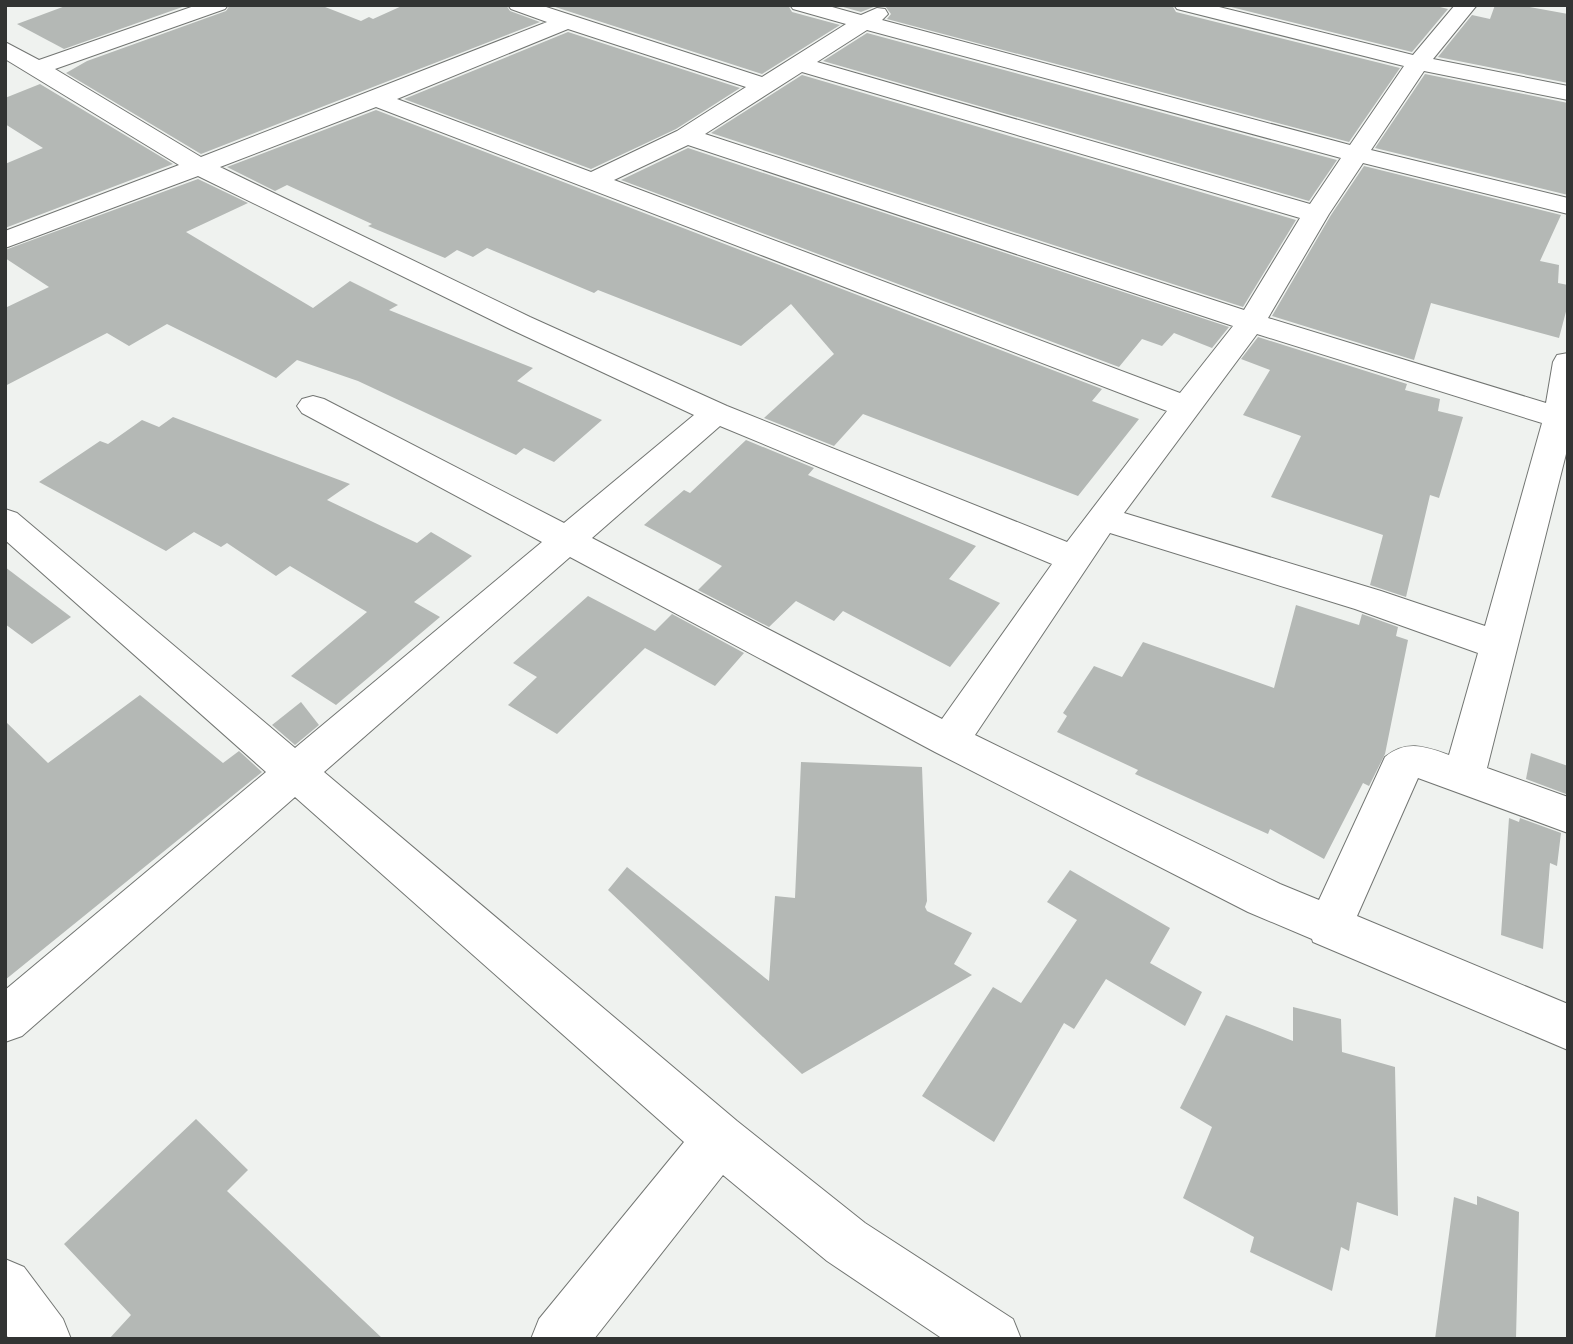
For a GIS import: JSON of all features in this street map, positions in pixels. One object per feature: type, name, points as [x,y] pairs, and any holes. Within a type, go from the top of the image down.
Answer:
[{"type":"street","points":[[37,68],[218,5]]},
{"type":"street","points":[[518,5],[762,85]]},
{"type":"street","points":[[800,5],[1355,154],[1568,206]]},
{"type":"street","points":[[592,181],[686,136],[891,5]]},
{"type":"street","points":[[1184,5],[1418,62],[1568,93]]},
{"type":"street","points":[[949,741],[1102,518],[1184,406],[1251,322],[1316,214],[1418,62],[1466,5]]},
{"type":"street","points":[[131,10],[161,24]]},
{"type":"street","points":[[5,240],[376,99],[568,21]]},
{"type":"street","points":[[5,49],[198,166],[520,323],[716,413],[1074,559]]},
{"type":"street","points":[[798,64],[1316,214]]},
{"type":"street","points":[[376,99],[1184,406]]},
{"type":"street","points":[[686,136],[1251,322],[1563,420]]},
{"type":"street","points":[[1464,776],[1563,420],[1568,362]]},
{"type":"street","points":[[313,406],[949,741],[1329,928],[1568,1027]]},
{"type":"street","points":[[5,1020],[716,413]]},
{"type":"street","points":[[1102,518],[1368,600],[1500,646]]},
{"type":"street","points":[[5,521],[719,1139],[846,1242],[993,1339]]},
{"type":"street","points":[[1329,928],[1400,769],[1408,762],[1419,761],[1568,815]]},
{"type":"street","points":[[559,1339],[719,1139]]},
{"type":"street","points":[[5,1286],[43,1339]]},
{"type":"building","points":[[68,5],[188,5],[64,49],[17,24]]},
{"type":"building","points":[[230,5],[320,5],[361,21],[369,17],[373,19],[404,5],[506,5],[510,11],[540,22],[201,154],[66,73],[87,61],[226,11]]},
{"type":"building","points":[[549,5],[788,5],[792,12],[840,25],[762,74]]},
{"type":"building","points":[[836,5],[1172,5],[1176,12],[1400,68],[1349,142],[887,19],[891,14],[885,6],[876,6],[861,12]]},
{"type":"building","points":[[1223,5],[1432,5],[1448,9],[1412,52]]},
{"type":"building","points":[[1495,5],[1519,5],[1568,14],[1568,83],[1438,57],[1472,15],[1490,19]]},
{"type":"building","points":[[568,32],[740,88],[676,129],[591,169],[404,99]]},
{"type":"building","points":[[867,33],[1337,160],[1309,201],[823,61]]},
{"type":"building","points":[[1425,74],[1568,103],[1568,195],[1375,148]]},
{"type":"building","points":[[802,75],[1296,220],[1243,307],[711,133]]},
{"type":"building","points":[[40,84],[173,164],[5,228],[5,164],[43,148],[5,124],[5,98]]},
{"type":"building","points":[[376,110],[1102,389],[1092,401],[1139,419],[1078,496],[863,414],[834,446],[764,418],[834,354],[791,304],[741,346],[598,290],[594,293],[487,248],[473,257],[457,250],[445,258],[368,226],[372,224],[287,185],[275,191],[227,167]]},
{"type":"building","points":[[688,148],[1229,327],[1212,348],[1174,333],[1162,346],[1142,339],[1119,367],[621,180]]},
{"type":"building","points":[[1364,166],[1561,215],[1540,261],[1559,265],[1558,283],[1568,285],[1568,304],[1559,338],[1431,303],[1414,360],[1272,316],[1331,215]]},
{"type":"building","points":[[198,179],[248,203],[186,232],[313,308],[350,281],[398,305],[389,310],[533,368],[517,381],[602,420],[554,462],[524,448],[516,455],[358,381],[297,360],[276,378],[167,324],[129,346],[107,333],[5,386],[5,308],[49,287],[5,258],[5,250]]},
{"type":"building","points":[[1258,337],[1407,384],[1405,390],[1440,399],[1438,411],[1463,417],[1439,498],[1430,495],[1406,597],[1370,585],[1383,535],[1271,497],[1301,436],[1243,415],[1270,370],[1241,359]]},
{"type":"building","points":[[173,417],[350,484],[327,500],[417,543],[431,532],[472,556],[414,602],[440,617],[336,705],[291,676],[367,612],[290,566],[276,576],[227,543],[221,547],[194,532],[166,551],[39,482],[100,441],[108,444],[142,420],[159,427]]},
{"type":"building","points":[[746,440],[814,468],[808,475],[976,546],[949,579],[1000,603],[950,667],[843,611],[834,621],[796,601],[769,627],[698,590],[722,566],[644,525],[684,490],[690,493]]},
{"type":"building","points":[[5,567],[71,617],[32,644],[5,624]]},
{"type":"building","points":[[588,596],[655,631],[672,614],[744,653],[715,686],[645,648],[557,734],[508,705],[537,677],[513,663]]},
{"type":"building","points":[[1296,605],[1359,625],[1362,614],[1398,627],[1396,636],[1408,640],[1385,754],[1369,786],[1363,783],[1324,859],[1270,829],[1268,834],[1135,774],[1138,770],[1057,732],[1067,716],[1063,713],[1094,666],[1122,677],[1143,642],[1274,688]]},
{"type":"building","points":[[140,695],[223,763],[239,751],[262,772],[5,980],[5,721],[48,763]]},
{"type":"building","points":[[301,702],[319,725],[295,745],[272,725]]},
{"type":"building","points":[[1531,753],[1568,766],[1566,794],[1526,779]]},
{"type":"building","points":[[801,762],[922,767],[927,901],[925,907],[927,911],[972,933],[954,964],[972,975],[802,1074],[608,890],[627,867],[769,981],[775,896],[795,898]]},
{"type":"building","points":[[1509,818],[1519,822],[1520,818],[1561,833],[1557,866],[1550,863],[1543,949],[1501,935]]},
{"type":"building","points":[[1070,870],[1170,928],[1150,963],[1202,992],[1185,1026],[1106,979],[1074,1029],[1064,1023],[994,1142],[922,1096],[993,987],[1021,1003],[1077,920],[1047,902]]},
{"type":"building","points":[[1293,1007],[1341,1019],[1342,1052],[1395,1067],[1398,1216],[1357,1202],[1349,1251],[1341,1247],[1332,1291],[1250,1252],[1254,1237],[1183,1198],[1212,1127],[1180,1108],[1226,1015],[1293,1041]]},
{"type":"building","points":[[196,1119],[248,1170],[227,1191],[383,1339],[109,1339],[131,1315],[64,1244]]},
{"type":"building","points":[[1477,1196],[1519,1212],[1516,1339],[1435,1339],[1454,1197],[1477,1205]]}]
